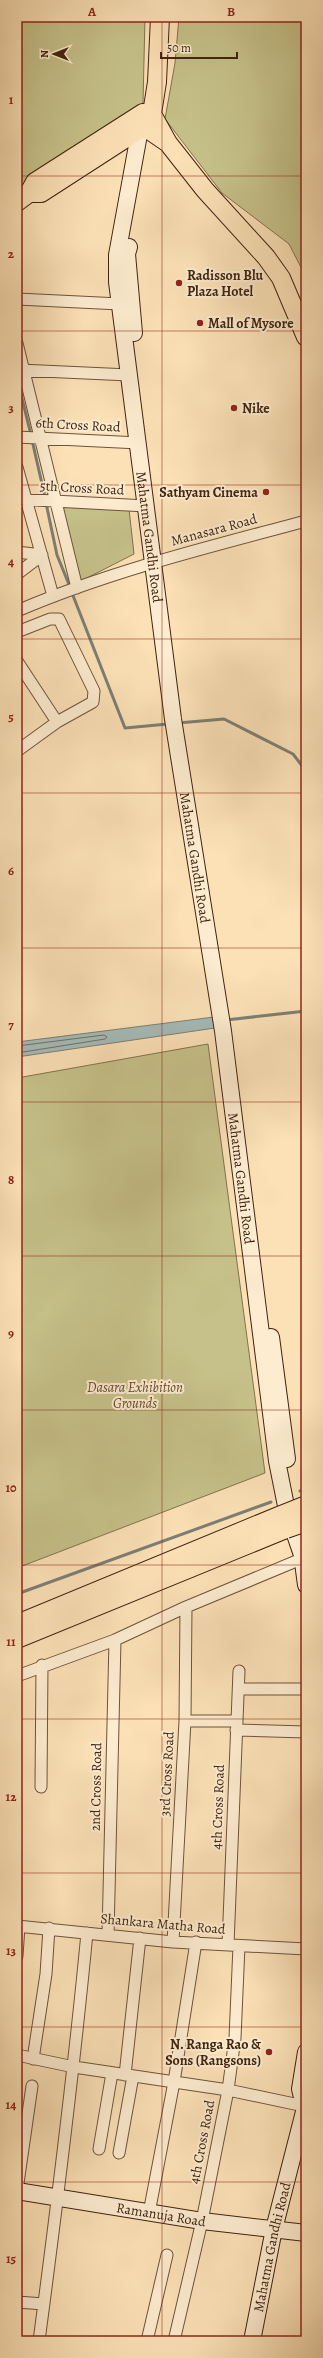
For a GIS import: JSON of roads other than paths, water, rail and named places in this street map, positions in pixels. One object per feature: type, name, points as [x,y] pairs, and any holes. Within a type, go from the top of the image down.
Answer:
[{"type":"main road","points":[[150,17],[146,122],[168,143],[205,190],[266,257],[281,278],[306,337]]},
{"type":"main road","points":[[23,197],[35,182],[146,122],[157,82],[160,17]]},
{"type":"main road","name":"Mahatma Gandhi Road","points":[[146,122],[117,255],[120,304],[146,506],[158,561]]},
{"type":"main road","name":"Mahatma Gandhi Road","points":[[146,122],[127,254],[158,561],[178,719],[226,1024],[286,1453],[296,1509],[306,1538]]},
{"type":"main road","name":"Mahatma Gandhi Road","points":[[226,1024],[276,1453],[287,1511],[304,1558],[306,1585]]},
{"type":"main road","points":[[17,1639],[284,1522],[306,1505]]},
{"type":"main road","points":[[17,1624],[284,1522],[306,1522]]},
{"type":"main road","name":"Mahatma Gandhi Road","points":[[252,2341],[274,2229],[305,2105],[300,2089],[306,2052]]},
{"type":"main road","name":"Ramanuja Road","points":[[17,2190],[56,2198],[202,2221],[306,2233]]},
{"type":"street","points":[[17,299],[120,304]]},
{"type":"street","points":[[17,343],[20,370],[77,588]]},
{"type":"street","points":[[20,370],[129,375]]},
{"type":"street","name":"6th Cross Road","points":[[18,437],[138,442]]},
{"type":"street","points":[[17,467],[55,595]]},
{"type":"street","name":"5th Cross Road","points":[[27,500],[146,506]]},
{"type":"street","name":"Manasara Road","points":[[17,611],[55,595],[158,561],[306,521]]},
{"type":"street","points":[[17,552],[42,555]]},
{"type":"street","points":[[17,574],[42,555]]},
{"type":"street","points":[[17,632],[50,619],[59,619],[92,684],[94,691],[92,702],[57,722],[17,751]]},
{"type":"street","points":[[17,661],[57,722]]},
{"type":"street","points":[[17,1676],[42,1665],[115,1640],[186,1607],[304,1558]]},
{"type":"street","name":"3rd Cross Road","points":[[173,1942],[185,1721],[186,1607]]},
{"type":"street","name":"2nd Cross Road","points":[[108,1935],[115,1640]]},
{"type":"street","points":[[41,1787],[42,1665]]},
{"type":"street","name":"4th Cross Road","points":[[174,2341],[202,2221],[228,2090],[235,2038],[234,1945],[239,1671]]},
{"type":"street","points":[[239,1689],[306,1690]]},
{"type":"street","points":[[185,1721],[306,1732]]},
{"type":"street","points":[[17,1956],[18,1926]]},
{"type":"street","name":"Shankara Matha Road","points":[[18,1926],[173,1942],[196,1942],[306,1949]]},
{"type":"street","points":[[33,2059],[46,1974],[49,1928]]},
{"type":"street","points":[[39,2341],[56,2198],[74,2067],[87,1933]]},
{"type":"street","points":[[120,2153],[129,2075],[140,1938]]},
{"type":"street","points":[[149,2213],[174,2082],[196,1942]]},
{"type":"street","points":[[17,2055],[74,2067],[228,2090],[305,2105]]},
{"type":"street","points":[[99,2149],[112,2073]]},
{"type":"street","points":[[17,2190],[32,2086]]},
{"type":"street","points":[[147,2341],[167,2255]]},
{"type":"street","points":[[17,2302],[44,2304]]},
{"type":"water","points":[[214,1017],[215,1028],[17,1057],[17,1042]]},
{"type":"waterway","points":[[17,378],[31,435]]},
{"type":"waterway","points":[[32,440],[45,497]]},
{"type":"waterway","points":[[46,503],[57,555],[70,587]]},
{"type":"waterway","points":[[72,593],[125,728],[168,724]]},
{"type":"waterway","points":[[178,723],[224,719],[293,754],[306,771]]},
{"type":"waterway","points":[[226,1020],[306,1011]]},
{"type":"waterway","points":[[300,1491],[306,1489]]},
{"type":"waterway","points":[[17,1594],[271,1502]]},
{"type":"place","name":"Radisson Blu Plaza Hotel","points":[[179,283]]},
{"type":"place","name":"Mall of Mysore","points":[[200,323]]},
{"type":"place","name":"Nike","points":[[234,408]]},
{"type":"place","name":"Sathyam Cinema","points":[[266,492]]},
{"type":"place","name":"N. Ranga Rao & Sons (Rangsons)","points":[[269,2052]]},
{"type":"park label","name":"Dasara Exhibition Grounds","points":[[135,1396]]}]
